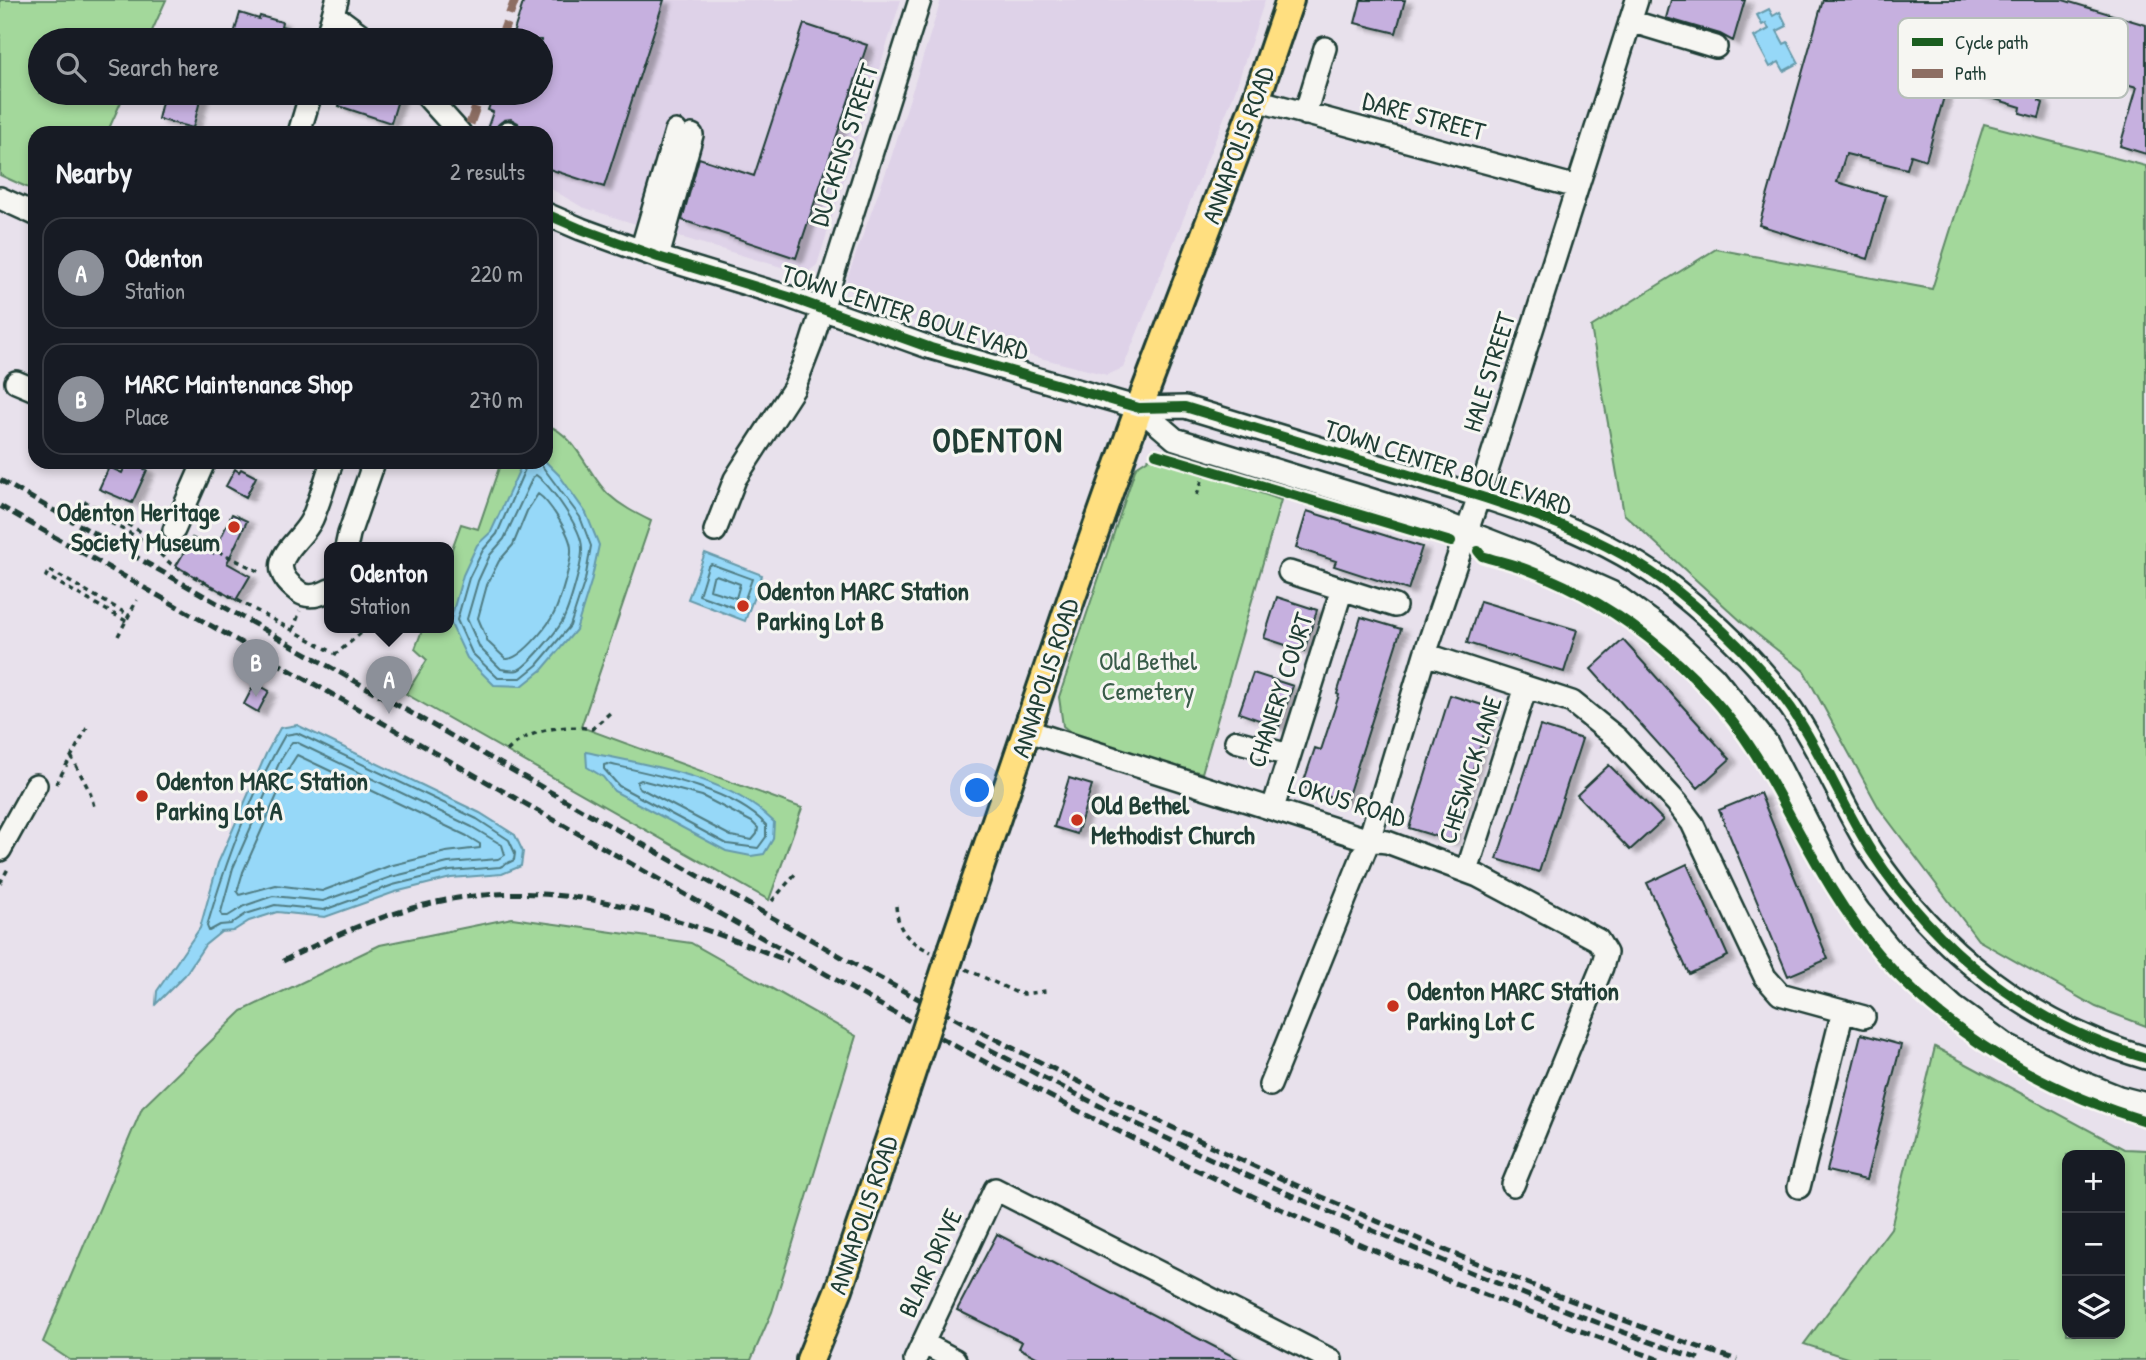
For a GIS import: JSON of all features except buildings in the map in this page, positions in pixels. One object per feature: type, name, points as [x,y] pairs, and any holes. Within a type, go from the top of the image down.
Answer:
[{"type":"main road","name":"ANNAPOLIS ROAD","points":[[810,1360],[839,1289],[1072,597],[1139,408],[1256,100],[1290,0]]},
{"type":"street","name":"DUCKENS STREET","points":[[715,531],[734,479],[794,388],[811,344],[920,0]]},
{"type":"street","name":"HALE STREET","points":[[1270,1084],[1369,840],[1425,654],[1479,496],[1637,0]]},
{"type":"street","points":[[329,28],[335,7],[356,28]]},
{"type":"street","points":[[1630,21],[1716,47]]},
{"type":"street","points":[[1306,114],[1325,48]]},
{"type":"street","name":"DARE STREET","points":[[1256,100],[1577,187]]},
{"type":"street","points":[[301,126],[307,105]]},
{"type":"street","points":[[433,105],[450,126]]},
{"type":"street","points":[[650,254],[684,133]]},
{"type":"street","points":[[0,198],[28,211]]},
{"type":"street","name":"TOWN CENTER BOULEVARD","points":[[553,217],[650,254],[821,308],[931,348],[1139,408],[1185,407],[1479,496],[1552,522],[1628,558],[1675,589],[1729,636],[1791,708],[1870,848],[1898,890],[1940,939],[1986,978],[2028,1007],[2113,1049],[2146,1058]]},
{"type":"street","name":"TOWN CENTER BOULEVARD","points":[[1139,408],[1175,439],[1467,531],[1611,592],[1665,631],[1714,677],[1767,743],[1836,878],[1858,911],[1892,951],[1954,1007],[2009,1047],[2074,1079],[2119,1097],[2146,1104]]},
{"type":"street","points":[[170,538],[196,469]]},
{"type":"street","points":[[324,592],[306,596],[284,575],[282,560],[288,548],[311,521],[330,469]]},
{"type":"street","points":[[347,542],[372,469]]},
{"type":"street","name":"CHANERY COURT","points":[[1289,572],[1395,606]]},
{"type":"street","name":"CHANERY COURT","points":[[1273,808],[1342,589]]},
{"type":"street","points":[[1425,654],[1572,702],[1618,739],[1692,823],[1765,977],[1780,994],[1864,1017]]},
{"type":"street","name":"CHESWICK LANE","points":[[1467,871],[1526,687]]},
{"type":"street","name":"LOKUS ROAD","points":[[1028,731],[1369,840],[1387,842],[1467,871],[1538,906],[1598,940],[1605,953],[1602,967],[1513,1185]]},
{"type":"street","points":[[1236,741],[1289,755]]},
{"type":"street","points":[[0,850],[36,785]]},
{"type":"street","points":[[1799,1187],[1843,1011]]},
{"type":"street","name":"BLAIR DRIVE","points":[[919,1351],[995,1189],[1331,1360]]},
{"type":"street","points":[[919,1351],[956,1360]]},
{"type":"path","points":[[1193,466],[1217,473]]},
{"type":"path","points":[[1196,495],[1206,469]]},
{"type":"path","points":[[163,551],[83,508],[86,502],[264,574],[284,575]]},
{"type":"path","points":[[170,538],[161,555],[171,564],[336,654],[361,633]]},
{"type":"path","points":[[126,621],[46,576],[50,570],[129,615]]},
{"type":"path","points":[[118,636],[137,600]]},
{"type":"path","points":[[507,751],[526,737],[545,730],[570,727],[592,729],[611,712]]},
{"type":"path","points":[[71,756],[90,792],[95,810]]},
{"type":"path","points":[[772,901],[796,873]]},
{"type":"path","points":[[896,906],[898,923],[912,943]]},
{"type":"path","points":[[978,974],[1014,992],[1046,991]]},
{"type":"shaded area","points":[[531,0],[901,0],[817,265],[805,274],[582,207],[553,190],[553,126],[486,126],[494,105],[553,105],[553,28],[521,28]]},
{"type":"shaded area","points":[[941,0],[1265,0],[1235,91],[1123,368],[1107,375],[966,339],[861,303],[845,284],[890,161]]},
{"type":"green space","points":[[0,0],[166,0],[153,28],[28,28],[28,105],[120,105],[110,126],[28,126],[28,188],[0,175]]},
{"type":"green space","points":[[1984,124],[2146,166],[2146,1026],[2096,1007],[1978,940],[1879,808],[1804,671],[1743,623],[1624,514],[1591,327],[1716,249],[1932,289]]},
{"type":"green space","points":[[553,428],[573,445],[608,494],[623,506],[651,521],[581,727],[802,808],[769,900],[406,694],[427,660],[415,649],[421,633],[454,633],[454,543],[461,524],[478,529],[499,469],[553,469]]},
{"type":"green space","name":"Old Bethel Cemetery","points":[[1153,456],[1281,500],[1202,773],[1084,743],[1063,726],[1059,697],[1136,467]]},
{"type":"green space","points":[[512,918],[691,943],[856,1036],[772,1312],[751,1360],[70,1360],[43,1342],[142,1108],[242,1011],[380,945]]},
{"type":"green space","points":[[1935,1047],[2124,1149],[2146,1150],[2146,1360],[1853,1360],[1804,1344],[1891,1228]]},
{"type":"water","points":[[1769,9],[1773,16],[1780,12],[1787,26],[1777,31],[1784,44],[1788,42],[1799,63],[1784,71],[1779,62],[1770,67],[1754,37],[1769,29],[1766,23],[1762,25],[1757,15]]},
{"type":"water","points":[[520,469],[553,469],[586,513],[599,545],[576,630],[542,670],[522,686],[494,685],[467,658],[454,630],[454,608],[463,575],[477,545],[491,532]]},
{"type":"water","points":[[705,553],[762,575],[745,621],[688,599]]},
{"type":"water","points":[[297,725],[480,813],[515,835],[523,852],[521,866],[502,874],[451,878],[395,892],[325,917],[277,912],[249,921],[233,931],[221,932],[205,945],[185,975],[156,1004],[157,991],[200,928],[218,863],[266,754],[280,728]]},
{"type":"water","points":[[586,752],[661,768],[734,793],[774,822],[773,839],[764,854],[751,856],[726,851],[614,791],[603,777],[587,767]]},
{"type":"railway","points":[[0,480],[870,973],[1081,1083],[1295,1185],[1404,1233],[1625,1321],[1737,1360]]},
{"type":"railway","points":[[0,506],[877,1003],[1081,1112],[1220,1181],[1361,1244],[1432,1274],[1660,1360]]},
{"type":"railway","points":[[283,961],[328,939],[400,912],[449,900],[515,893],[595,900],[634,909],[712,932],[788,961]]},
{"type":"railway","points":[[976,1042],[1115,1113],[1305,1201],[1526,1295],[1702,1360]]},
{"type":"marked path","points":[[504,28],[515,0]]},
{"type":"marked path","points":[[470,124],[477,105]]},
{"type":"cycle path","points":[[553,217],[658,257],[789,297],[931,348],[1139,408],[1185,407],[1477,495],[1548,520],[1615,550],[1647,569],[1693,604],[1766,676],[1802,725],[1871,851],[1897,887],[1956,952],[1990,980],[2063,1026],[2146,1058]]},
{"type":"cycle path","points":[[1156,454],[1451,542]]},
{"type":"cycle path","points":[[1478,551],[1482,556],[1564,585],[1599,604],[1632,626],[1694,678],[1745,739],[1832,890],[1863,935],[1907,985],[1937,1011],[1968,1035],[2035,1077],[2108,1109],[2146,1121]]},
{"type":"place","name":"Odenton Heritage Society Museum","points":[[234,527]]},
{"type":"place","name":"Odenton MARC Station Parking Lot B","points":[[743,606]]},
{"type":"place","name":"MARC Maintenance Shop","points":[[256,697]]},
{"type":"place","name":"Odenton","points":[[389,714]]},
{"type":"place","name":"Odenton MARC Station Parking Lot A","points":[[142,796]]},
{"type":"place","name":"Old Bethel Methodist Church","points":[[1077,820]]},
{"type":"place","name":"Odenton MARC Station Parking Lot C","points":[[1393,1006]]},
{"type":"district","name":"ODENTON","points":[[998,440]]}]
